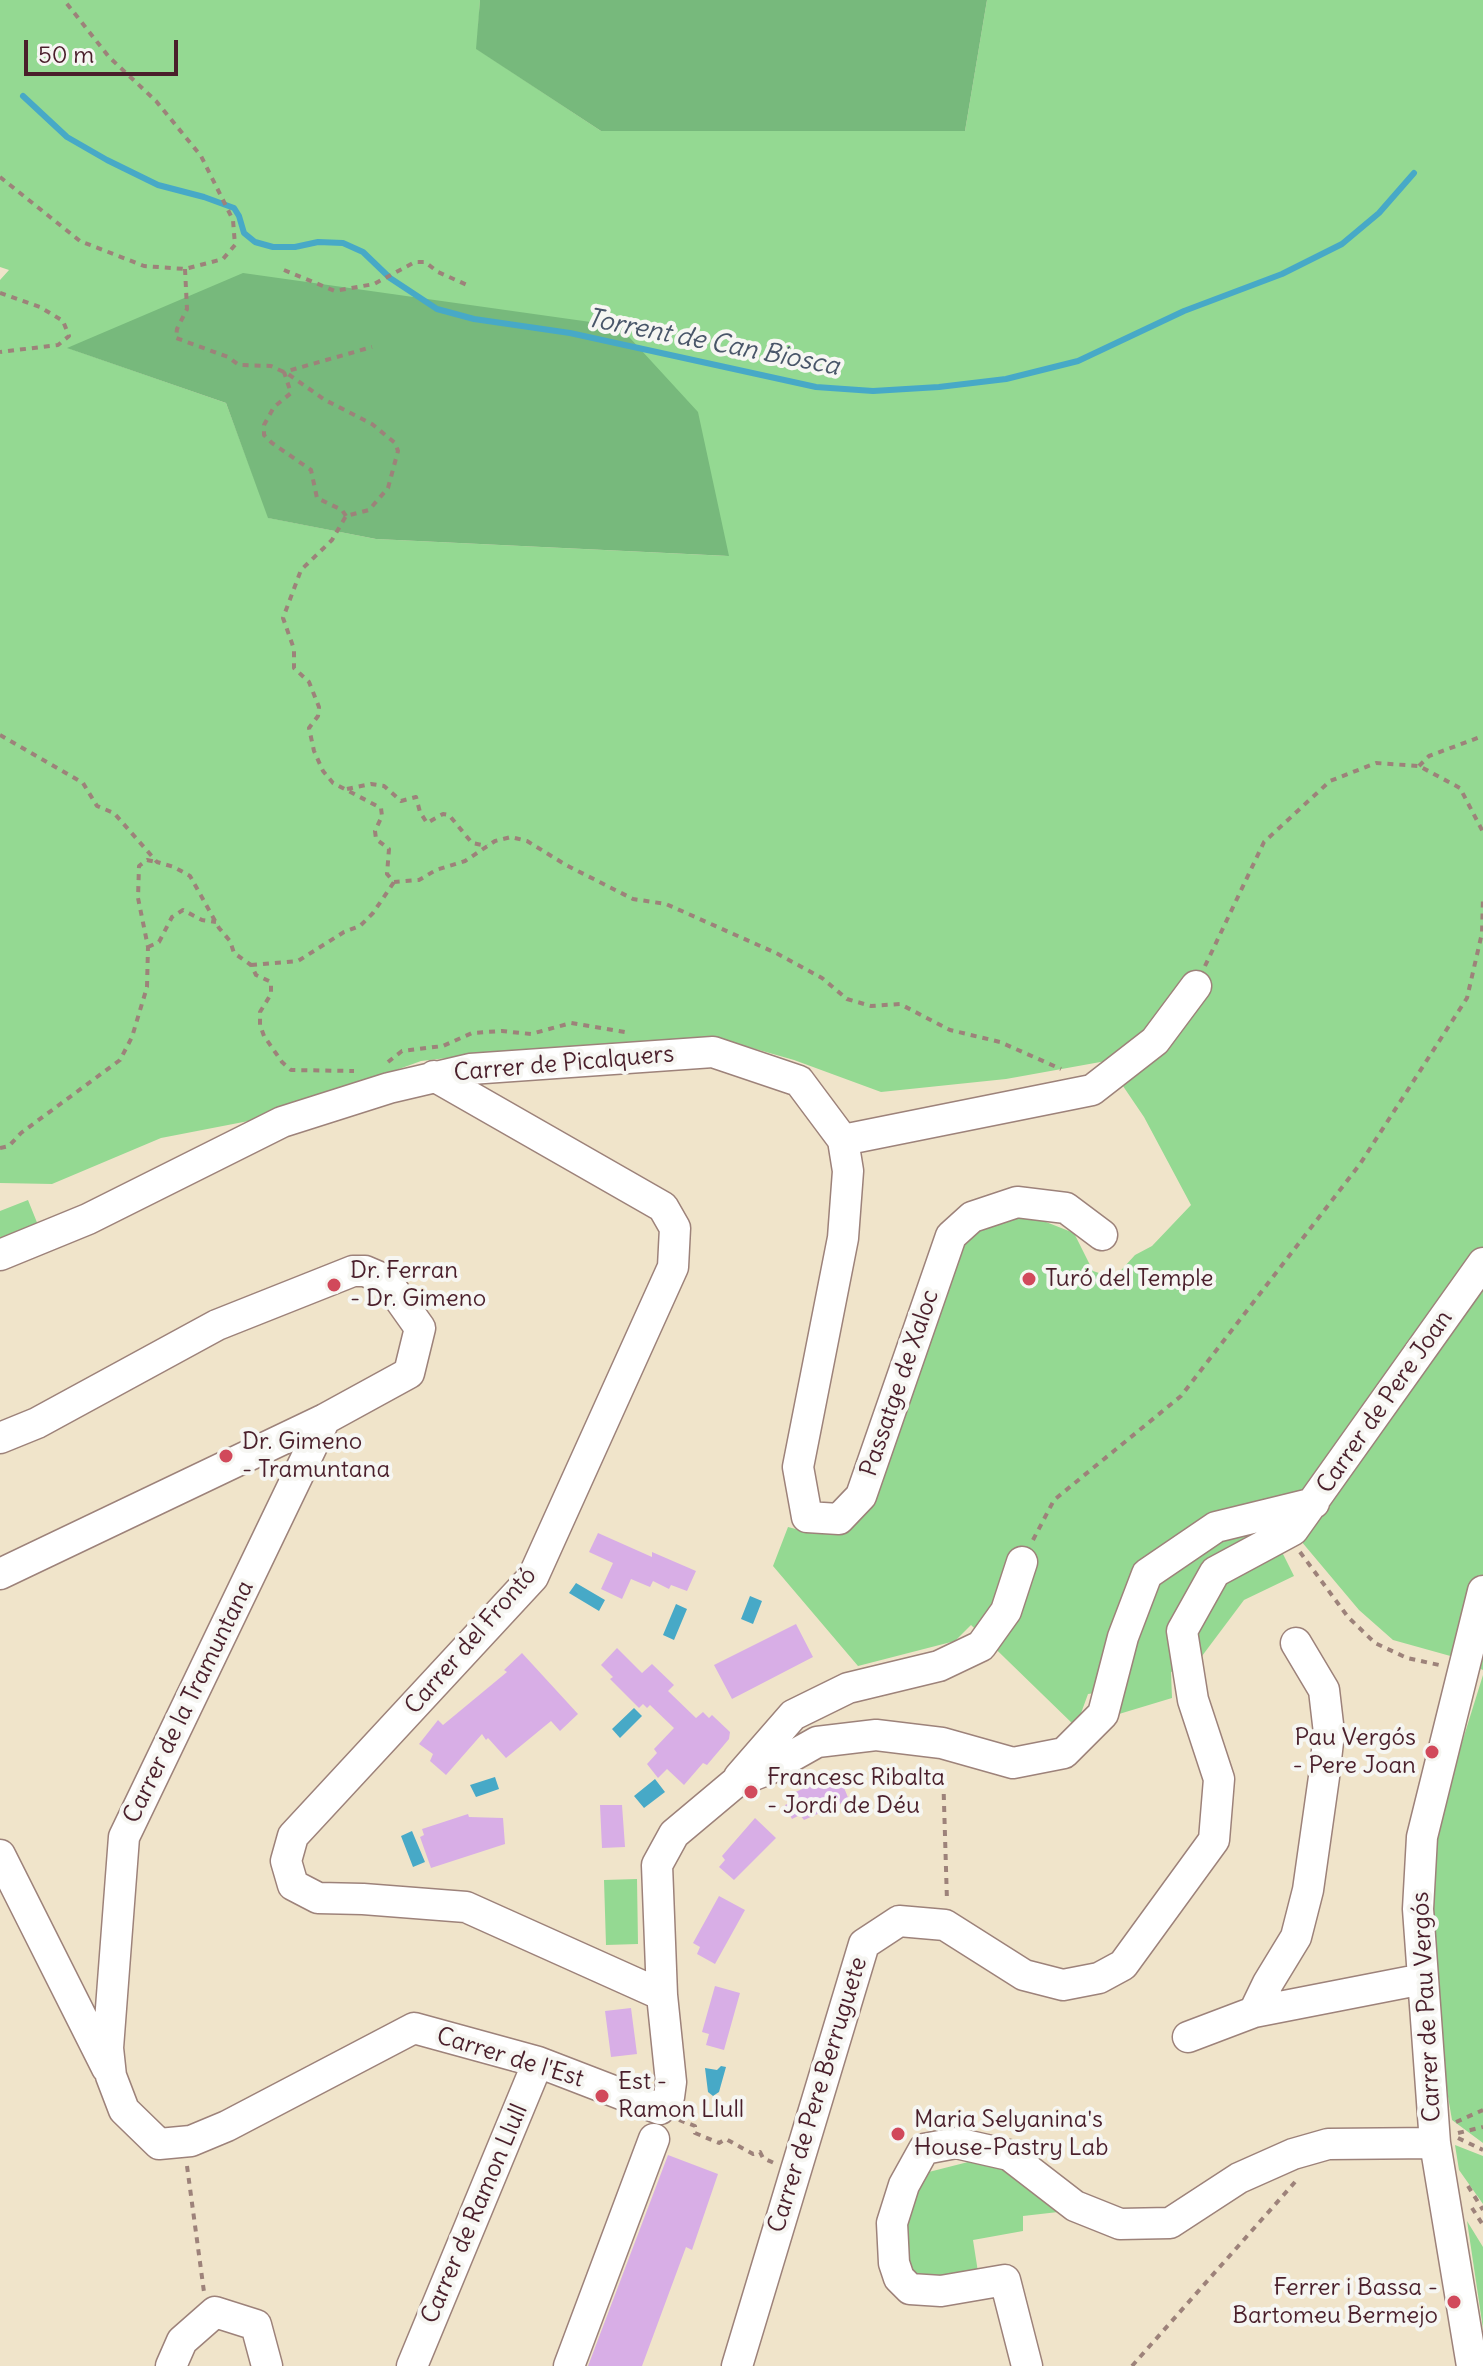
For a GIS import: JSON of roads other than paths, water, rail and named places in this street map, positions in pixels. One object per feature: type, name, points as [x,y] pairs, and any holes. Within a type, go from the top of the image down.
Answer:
[{"type":"street","points":[[843,1140],[1092,1090],[1155,1041],[1196,986]]},
{"type":"street","name":"Carrer de Picalquers","points":[[0,1255],[88,1219],[282,1122],[434,1076],[470,1069],[713,1052],[799,1081],[843,1140]]},
{"type":"street","name":"Carrer del Frontó","points":[[434,1076],[663,1207],[675,1228],[673,1267],[533,1577],[293,1836],[286,1861],[293,1885],[318,1898],[466,1907],[662,1995]]},
{"type":"street","name":"Passatge de Xaloc","points":[[843,1140],[848,1171],[843,1238],[798,1467],[807,1517],[839,1519],[861,1496],[951,1236],[972,1217],[1017,1202],[1066,1208],[1102,1235]]},
{"type":"street","name":"Carrer de Pere Joan","points":[[1314,1503],[1483,1263]]},
{"type":"street","points":[[0,1438],[37,1423],[217,1325],[353,1271],[365,1271],[386,1280],[420,1328],[409,1373],[325,1419],[0,1574]]},
{"type":"street","name":"Carrer de la Tramuntana","points":[[187,2142],[159,2144],[124,2110],[111,2076],[108,2048],[124,1837],[325,1419]]},
{"type":"street","points":[[736,1782],[769,1769],[817,1742],[876,1735],[942,1743],[1013,1763],[1064,1753],[1103,1714],[1123,1637],[1147,1574],[1216,1527],[1314,1503]]},
{"type":"street","name":"Carrer de Pere Berruguete","points":[[737,2366],[864,1944],[899,1921],[948,1927],[1024,1975],[1063,1985],[1099,1978],[1123,1965],[1214,1840],[1219,1779],[1193,1700],[1182,1631],[1215,1572],[1293,1530],[1314,1503]]},
{"type":"street","points":[[569,2366],[669,2097],[671,2082],[662,1995],[657,1865],[674,1834],[736,1782],[793,1715],[848,1688],[939,1666],[981,1646],[1006,1611],[1022,1562]]},
{"type":"street","name":"Carrer de Pau Vergós","points":[[1472,2366],[1423,1979],[1418,1909],[1422,1837],[1483,1591]]},
{"type":"street","points":[[1254,2012],[1296,1937],[1308,1890],[1324,1777],[1329,1733],[1324,1690],[1296,1643]]},
{"type":"street","points":[[0,1855],[111,2076]]},
{"type":"street","points":[[1188,2037],[1254,2012],[1423,1979]]},
{"type":"street","name":"Carrer de l'Est","points":[[187,2142],[227,2126],[414,2028],[538,2062],[662,2122]]},
{"type":"street","name":"Carrer de Ramon Llull","points":[[412,2366],[538,2062]]},
{"type":"street","points":[[1027,2366],[1005,2280],[941,2291],[910,2289],[899,2278],[894,2263],[892,2223],[904,2185],[924,2149],[956,2143],[1009,2155],[1075,2206],[1120,2224],[1170,2223],[1239,2178],[1293,2154],[1328,2144],[1445,2134]]},
{"type":"street","points":[[171,2366],[182,2341],[215,2312],[256,2325],[267,2366]]},
{"type":"water","points":[[576,1583],[605,1600],[599,1611],[569,1593]]},
{"type":"water","points":[[750,1596],[762,1601],[753,1624],[741,1619]]},
{"type":"water","points":[[676,1604],[687,1609],[674,1640],[663,1635]]},
{"type":"water","points":[[634,1708],[642,1716],[620,1738],[612,1729]]},
{"type":"water","points":[[495,1777],[499,1789],[476,1797],[470,1785]]},
{"type":"water","points":[[655,1779],[665,1792],[644,1808],[634,1796]]},
{"type":"water","points":[[412,1831],[425,1862],[413,1867],[401,1836]]},
{"type":"water","points":[[721,2066],[726,2067],[719,2092],[713,2096],[708,2092],[705,2068],[717,2070]]},
{"type":"waterway","name":"Torrent de Can Biosca","points":[[23,96],[67,137],[107,160],[158,185],[234,208],[244,233],[255,242],[273,247],[295,247],[318,242],[343,243],[363,252],[390,278],[437,309],[474,319],[570,333],[816,387],[873,391],[1006,379],[1078,361],[1184,311],[1282,274],[1342,244],[1379,213],[1414,173]]},
{"type":"place","name":"Turó del Temple","points":[[1029,1279]]},
{"type":"place","name":"Dr. Ferran - Dr. Gimeno","points":[[334,1285]]},
{"type":"place","name":"Dr. Gimeno - Tramuntana","points":[[226,1456]]},
{"type":"place","name":"Pau Vergós - Pere Joan","points":[[1432,1752]]},
{"type":"place","name":"Francesc Ribalta - Jordi de Déu","points":[[751,1792]]},
{"type":"place","name":"Est - Ramon Llull","points":[[602,2096]]},
{"type":"place","name":"Maria Selyanina's House-Pastry Lab","points":[[898,2134]]},
{"type":"place","name":"Ferrer i Bassa - Bartomeu Bermejo","points":[[1454,2302]]}]
